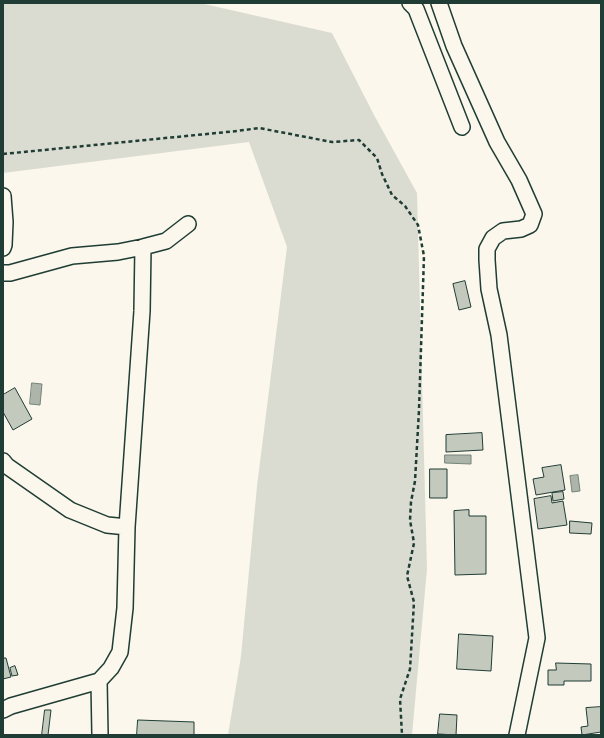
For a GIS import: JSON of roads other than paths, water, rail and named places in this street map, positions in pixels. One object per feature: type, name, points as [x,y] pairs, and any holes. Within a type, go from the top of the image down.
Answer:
[{"type":"street","points":[[410,3],[416,9],[462,127]]},
{"type":"street","points":[[439,3],[454,46],[497,142],[519,180],[534,214],[530,225],[521,230],[503,231],[493,238],[487,249],[489,289],[499,335],[537,638],[517,735]]},
{"type":"street","points":[[3,196],[5,222],[3,248]]},
{"type":"street","points":[[3,273],[10,273],[72,256],[118,252],[166,241],[188,224]]},
{"type":"street","points":[[3,710],[11,706],[99,681],[112,668],[120,652],[125,608],[127,527],[142,311],[143,247]]},
{"type":"street","points":[[3,462],[70,510],[107,525],[127,527]]},
{"type":"street","points":[[99,681],[100,735]]}]
